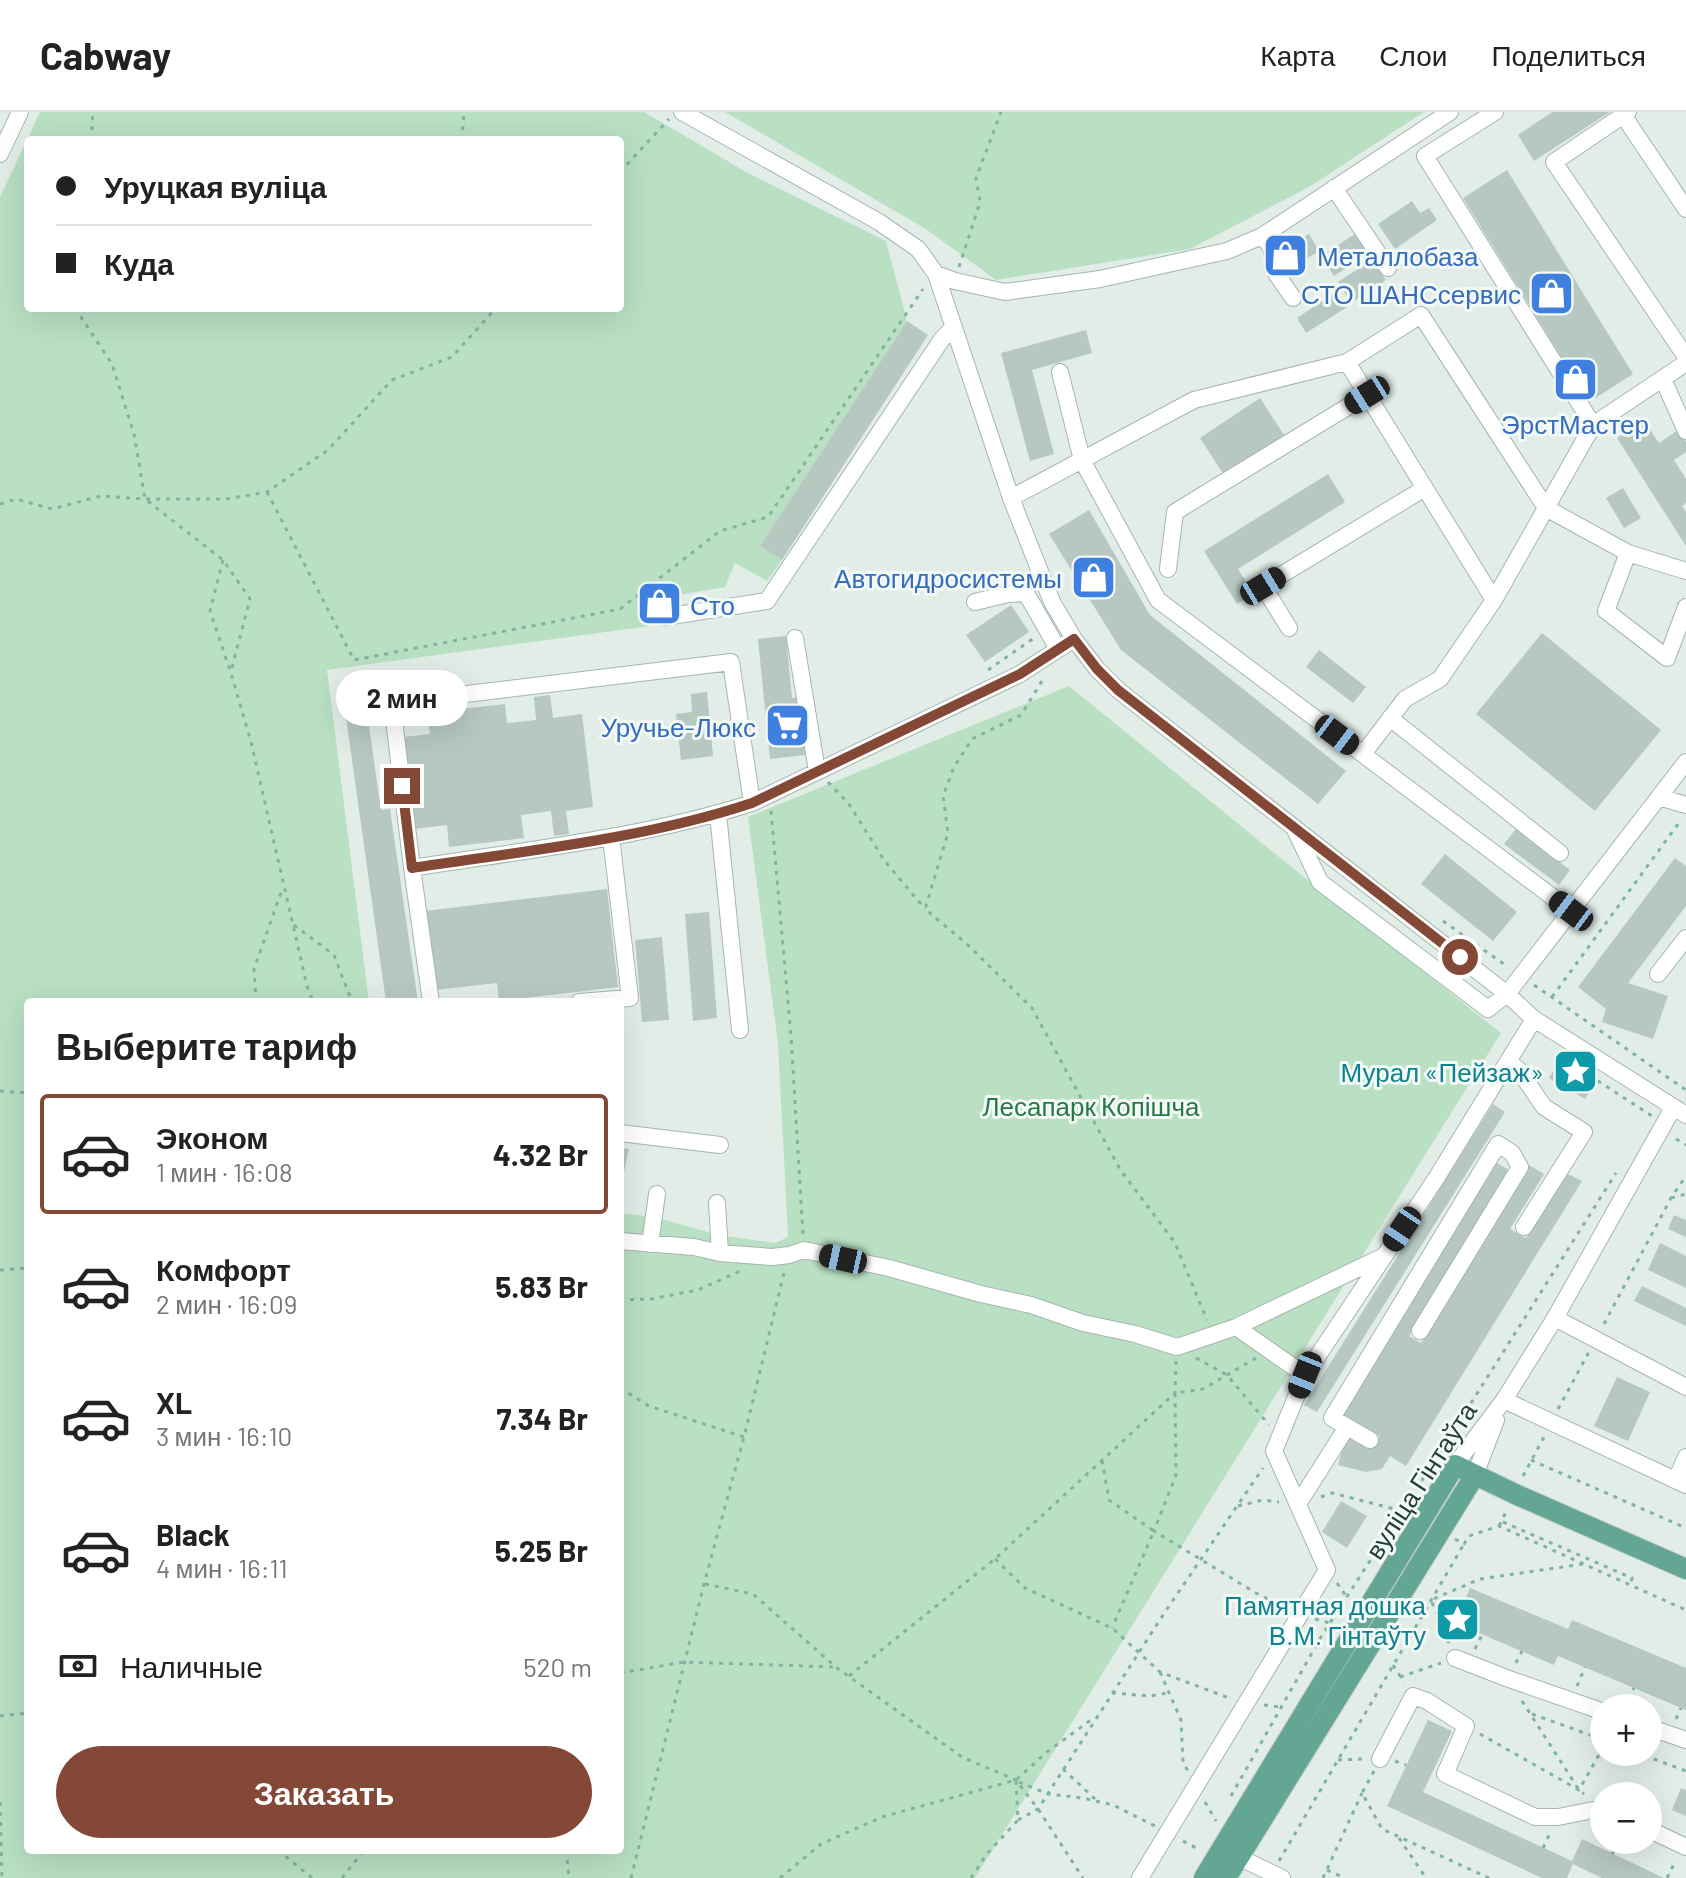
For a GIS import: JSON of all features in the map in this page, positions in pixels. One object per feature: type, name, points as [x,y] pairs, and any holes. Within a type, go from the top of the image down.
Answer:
[{"type":"main road","points":[[1455,1465],[1686,1569]]},
{"type":"main road","name":"вуліца Гінтаўта","points":[[1226,1878],[1222,1849],[1455,1465]]},
{"type":"main road","name":"вуліца Гінтаўта","points":[[1199,1869],[1222,1849],[1475,1475]]},
{"type":"street","points":[[0,154],[20,112]]},
{"type":"street","points":[[682,112],[879,222],[918,249],[936,274],[1011,498],[1052,602],[1097,669],[1118,690],[1507,994],[1534,1019],[1673,1107]]},
{"type":"street","points":[[936,274],[1005,292],[1100,279],[1227,251],[1262,236],[1450,112]]},
{"type":"street","points":[[1495,112],[1425,156],[1593,425]]},
{"type":"street","points":[[1363,754],[1405,699],[1440,679],[1494,600],[1593,425],[1686,360],[1554,162],[1626,114],[1686,209]]},
{"type":"street","points":[[1334,188],[1388,268]]},
{"type":"street","points":[[1262,236],[1271,247],[1277,275],[1293,298]]},
{"type":"street","points":[[1011,498],[1194,400],[1347,362],[1421,315],[1546,508],[1628,553],[1686,571]]},
{"type":"street","points":[[665,617],[767,601],[942,339],[954,327]]},
{"type":"street","points":[[1347,362],[1494,600]]},
{"type":"street","points":[[1060,372],[1082,460],[1158,600],[1571,911]]},
{"type":"street","points":[[1663,379],[1686,431]]},
{"type":"street","points":[[1168,569],[1175,512],[1367,395]]},
{"type":"street","points":[[1289,628],[1263,586],[1425,488]]},
{"type":"street","points":[[1628,553],[1606,611],[1667,658],[1686,607]]},
{"type":"street","points":[[975,602],[1026,593],[1058,649]]},
{"type":"street","points":[[795,638],[817,771]]},
{"type":"street","points":[[412,868],[611,837],[718,814],[752,803],[1020,674],[1074,639]]},
{"type":"street","points":[[430,998],[392,703],[731,662],[752,803]]},
{"type":"street","points":[[1390,718],[1560,853]]},
{"type":"street","points":[[1294,827],[1320,882],[1488,1009],[1507,994],[1686,762]]},
{"type":"street","points":[[1659,797],[1686,805]]},
{"type":"street","points":[[718,814],[740,1030]]},
{"type":"street","points":[[611,837],[630,998],[624,999]]},
{"type":"street","points":[[1658,974],[1686,938]]},
{"type":"street","points":[[1140,1878],[1327,1570],[1298,1504],[1277,1444],[1305,1375],[1437,1177],[1534,1019]]},
{"type":"street","points":[[1508,1062],[1518,1069],[1544,1107],[1584,1132],[1524,1227]]},
{"type":"street","name":"вуліца Гінтаўта","points":[[1455,1465],[1504,1400],[1555,1318],[1673,1107]]},
{"type":"street","points":[[624,1133],[720,1145]]},
{"type":"street","points":[[1370,1440],[1332,1418],[1498,1144],[1512,1153],[1520,1167],[1420,1331]]},
{"type":"street","points":[[650,1244],[657,1194]]},
{"type":"street","points":[[717,1203],[720,1253]]},
{"type":"street","points":[[624,1241],[694,1247],[720,1253],[788,1254],[889,1268],[1177,1347],[1236,1327],[1385,1256]]},
{"type":"street","points":[[1555,1318],[1686,1387]]},
{"type":"street","points":[[1236,1327],[1305,1375]]},
{"type":"street","points":[[1475,1475],[1504,1400],[1681,1483],[1686,1457]]},
{"type":"street","points":[[1298,1504],[1347,1427]]},
{"type":"street","points":[[1455,1658],[1590,1707]]},
{"type":"street","points":[[1380,1759],[1413,1696],[1427,1701],[1466,1726],[1445,1774],[1535,1817],[1558,1817],[1590,1806]]},
{"type":"street","points":[[1662,1732],[1686,1740]]},
{"type":"street","points":[[1662,1836],[1685,1847]]},
{"type":"street","points":[[1222,1849],[1277,1876]]},
{"type":"path","points":[[91,136],[93,112]]},
{"type":"path","points":[[462,136],[464,112]]},
{"type":"path","points":[[624,168],[675,112]]},
{"type":"path","points":[[955,281],[980,202],[976,178],[1001,112]]},
{"type":"path","points":[[267,492],[354,660],[620,609],[720,531],[768,517],[920,292],[936,274]]},
{"type":"path","points":[[78,312],[112,364],[134,434],[145,499],[223,560],[250,599],[231,673]]},
{"type":"path","points":[[0,504],[16,499],[52,509],[101,496],[226,499],[267,492],[328,450],[392,380],[452,357],[492,312]]},
{"type":"path","points":[[223,560],[210,611],[251,742],[312,998]]},
{"type":"path","points":[[925,909],[948,833],[943,796],[954,767],[972,739],[1021,715],[1044,678],[1043,659]]},
{"type":"path","points":[[817,771],[849,804],[884,860],[925,909],[968,945],[1032,1008],[1121,1171],[1175,1243],[1213,1335]]},
{"type":"path","points":[[631,1878],[788,1254],[791,1036],[770,794]]},
{"type":"path","points":[[1552,997],[1686,813]]},
{"type":"path","points":[[256,998],[254,969],[284,886]]},
{"type":"path","points":[[1443,922],[1686,1090]]},
{"type":"path","points":[[293,924],[334,955],[350,998]]},
{"type":"path","points":[[1648,1122],[1673,1107],[1672,1081]]},
{"type":"path","points":[[0,1091],[24,1093]]},
{"type":"path","points":[[1238,1506],[1263,1500],[1298,1504],[1332,1493],[1402,1511],[1616,1174]]},
{"type":"path","points":[[1686,1176],[1671,1198],[1686,1194]]},
{"type":"path","points":[[624,1300],[651,1299],[698,1290],[788,1254]]},
{"type":"path","points":[[0,1270],[24,1268]]},
{"type":"path","points":[[971,1878],[986,1855],[1018,1820],[1038,1809],[1277,1444],[1227,1375],[1177,1347],[1176,1475],[1112,1628]]},
{"type":"path","points":[[849,1676],[995,1559],[1175,1393],[1203,1389],[1270,1350]]},
{"type":"path","points":[[624,1390],[649,1406],[744,1437]]},
{"type":"path","points":[[1102,1460],[1109,1500],[1256,1593],[1300,1616],[1330,1623]]},
{"type":"path","points":[[1531,1460],[1686,1528]]},
{"type":"path","points":[[1231,1796],[1330,1623],[1396,1521]]},
{"type":"path","points":[[1630,1585],[1632,1578],[1500,1524],[1583,1564],[1630,1585],[1686,1610]]},
{"type":"path","points":[[1277,1876],[1338,1760],[1464,1544]]},
{"type":"path","points":[[995,1559],[1025,1588],[1112,1628],[1160,1672],[1181,1720],[1183,1762],[1216,1821]]},
{"type":"path","points":[[1431,1600],[1480,1579],[1583,1564]]},
{"type":"path","points":[[704,1584],[753,1594],[837,1668],[962,1757],[1048,1794],[1113,1805],[1200,1850],[1222,1849]]},
{"type":"path","points":[[1400,1677],[1455,1658],[1431,1600]]},
{"type":"path","points":[[624,1672],[684,1662],[837,1668]]},
{"type":"path","points":[[1393,1665],[1413,1696]]},
{"type":"path","points":[[1160,1672],[1247,1703],[1281,1707]]},
{"type":"path","points":[[1509,1679],[1579,1790]]},
{"type":"path","points":[[1631,1694],[1634,1688]]},
{"type":"path","points":[[1112,1693],[1150,1696],[1169,1693]]},
{"type":"path","points":[[0,1716],[24,1713]]},
{"type":"path","points":[[1530,1713],[1590,1737]]},
{"type":"path","points":[[780,1878],[821,1844],[882,1817],[1016,1780],[1047,1752],[1097,1716]]},
{"type":"path","points":[[1466,1726],[1590,1798]]},
{"type":"path","points":[[1323,1878],[1380,1759],[1338,1760]]},
{"type":"path","points":[[1662,1762],[1686,1771]]},
{"type":"path","points":[[1579,1790],[1592,1766]]},
{"type":"path","points":[[1063,1769],[1097,1801]]},
{"type":"path","points":[[1016,1780],[1083,1878]]},
{"type":"path","points":[[1016,1780],[1018,1820]]},
{"type":"path","points":[[1362,1793],[1382,1829],[1489,1878]]},
{"type":"path","points":[[0,1802],[2,1878]]},
{"type":"path","points":[[1397,1836],[1426,1878]]},
{"type":"path","points":[[1667,1878],[1685,1847]]},
{"type":"path","points":[[1199,1869],[1200,1850]]},
{"type":"path","points":[[283,1854],[312,1878]]},
{"type":"path","points":[[342,1878],[361,1854]]},
{"type":"path","points":[[566,1854],[569,1878]]},
{"type":"path","points":[[1327,1870],[1345,1878]]},
{"type":"green space","name":"Лесапарк Копішча","points":[[40,112],[644,112],[748,173],[886,241],[907,321],[760,546],[782,560],[767,581],[735,563],[725,587],[648,600],[650,626],[327,670],[368,998],[24,998],[24,1854],[624,1854],[624,1213],[654,1217],[719,1235],[775,1243],[788,1237],[778,1043],[748,817],[1069,686],[1501,1033],[975,1878],[0,1878],[0,197],[24,146],[24,312],[624,312],[624,136],[29,136]]},
{"type":"green space","points":[[725,112],[1424,112],[1309,187],[1190,249],[996,280],[926,229]]},
{"type":"building","points":[[1552,112],[1610,112],[1534,161],[1518,135]]},
{"type":"building","points":[[1507,170],[1633,374],[1589,402],[1463,198]]},
{"type":"building","points":[[1412,201],[1420,213],[1429,208],[1437,220],[1395,249],[1378,224]]},
{"type":"building","points":[[1309,234],[1319,251],[1290,269],[1280,252]]},
{"type":"building","points":[[1355,234],[1368,254],[1334,276],[1321,256]]},
{"type":"building","points":[[1372,260],[1386,280],[1351,303],[1338,282]]},
{"type":"building","points":[[1337,291],[1347,307],[1306,333],[1297,318]]},
{"type":"building","points":[[907,321],[928,335],[782,560],[760,546]]},
{"type":"building","points":[[1086,330],[1092,353],[1032,370],[1054,454],[1030,461],[1001,353]]},
{"type":"building","points":[[1260,398],[1284,435],[1224,475],[1200,438]]},
{"type":"building","points":[[1644,420],[1659,443],[1678,430],[1686,442],[1686,452],[1674,460],[1686,479],[1686,503],[1682,506],[1686,512],[1686,546],[1617,438]]},
{"type":"building","points":[[1328,474],[1345,502],[1238,569],[1254,594],[1237,604],[1204,551]]},
{"type":"building","points":[[1623,488],[1641,518],[1624,528],[1606,498]]},
{"type":"building","points":[[1089,510],[1150,615],[1346,771],[1318,804],[1121,650],[1049,534]]},
{"type":"building","points":[[1011,605],[1029,632],[985,662],[966,635]]},
{"type":"building","points":[[1542,633],[1661,730],[1595,811],[1476,714]]},
{"type":"building","points":[[786,636],[792,698],[799,697],[805,755],[770,759],[758,639]]},
{"type":"building","points":[[1319,650],[1366,687],[1353,703],[1306,667]]},
{"type":"building","points":[[362,677],[381,810],[390,809],[417,998],[385,998],[341,682]]},
{"type":"building","points":[[707,692],[713,756],[681,760],[676,714],[692,712],[691,694]]},
{"type":"building","points":[[550,695],[553,718],[582,714],[593,807],[566,811],[569,834],[554,836],[551,811],[521,815],[524,838],[449,847],[447,825],[414,829],[403,737],[430,734],[427,713],[505,704],[507,723],[536,720],[534,697]]},
{"type":"building","points":[[1516,829],[1570,870],[1559,885],[1504,844]]},
{"type":"building","points":[[1445,854],[1517,912],[1493,941],[1421,884]]},
{"type":"building","points":[[1675,858],[1686,866],[1686,906],[1628,983],[1668,996],[1653,1039],[1602,1022],[1606,1009],[1578,987]]},
{"type":"building","points":[[607,889],[618,987],[524,998],[499,998],[497,983],[435,990],[425,911]]},
{"type":"building","points":[[709,912],[717,1018],[693,1021],[685,914]]},
{"type":"building","points":[[662,937],[669,1020],[642,1022],[635,940]]},
{"type":"building","points":[[1560,1060],[1596,1082],[1585,1099],[1549,1078]]},
{"type":"building","points":[[1493,1104],[1505,1112],[1317,1412],[1304,1405]]},
{"type":"building","points":[[624,1148],[629,1149],[624,1172]]},
{"type":"building","points":[[1495,1162],[1509,1170],[1409,1336],[1421,1343],[1529,1165],[1544,1174],[1510,1229],[1526,1238],[1566,1173],[1582,1181],[1406,1466],[1390,1456],[1382,1469],[1366,1472],[1338,1465],[1344,1441],[1354,1437],[1373,1447],[1380,1436],[1342,1414]]},
{"type":"building","points":[[1674,1215],[1686,1220],[1686,1237],[1668,1229]]},
{"type":"building","points":[[1660,1243],[1686,1256],[1686,1288],[1648,1270]]},
{"type":"building","points":[[1642,1286],[1686,1308],[1686,1326],[1634,1301]]},
{"type":"building","points":[[1617,1377],[1650,1392],[1628,1441],[1594,1426]]},
{"type":"building","points":[[1341,1501],[1367,1516],[1347,1548],[1322,1532]]},
{"type":"building","points":[[1470,1588],[1568,1629],[1572,1620],[1686,1668],[1686,1710],[1662,1700],[1662,1694],[1648,1694],[1558,1656],[1554,1665],[1455,1623]]},
{"type":"building","points":[[1428,1720],[1452,1731],[1423,1792],[1572,1861],[1582,1839],[1590,1843],[1590,1854],[1614,1854],[1664,1878],[1602,1878],[1573,1864],[1567,1878],[1542,1878],[1387,1806]]},
{"type":"building","points":[[1681,1788],[1686,1790],[1686,1816],[1672,1810]]},
{"type":"place","name":"Металлобаза","points":[[1286,255]]},
{"type":"place","name":"СТО ШАНСсервис","points":[[1552,293]]},
{"type":"place","name":"ЭрстМастер","points":[[1575,380]]},
{"type":"place","name":"Автогидросистемы","points":[[1093,577]]},
{"type":"place","name":"Сто","points":[[659,604]]},
{"type":"place","name":"Уручье-Люкс","points":[[787,726]]},
{"type":"place","name":"Мурал «Пейзаж»","points":[[1575,1071]]},
{"type":"place","name":"Памятная дошка В.М. Гінтаўту","points":[[1457,1619]]},
{"type":"route","points":[[402,786],[412,868],[611,837],[718,814],[752,803],[1020,674],[1074,639],[1118,690],[1460,957]]}]
